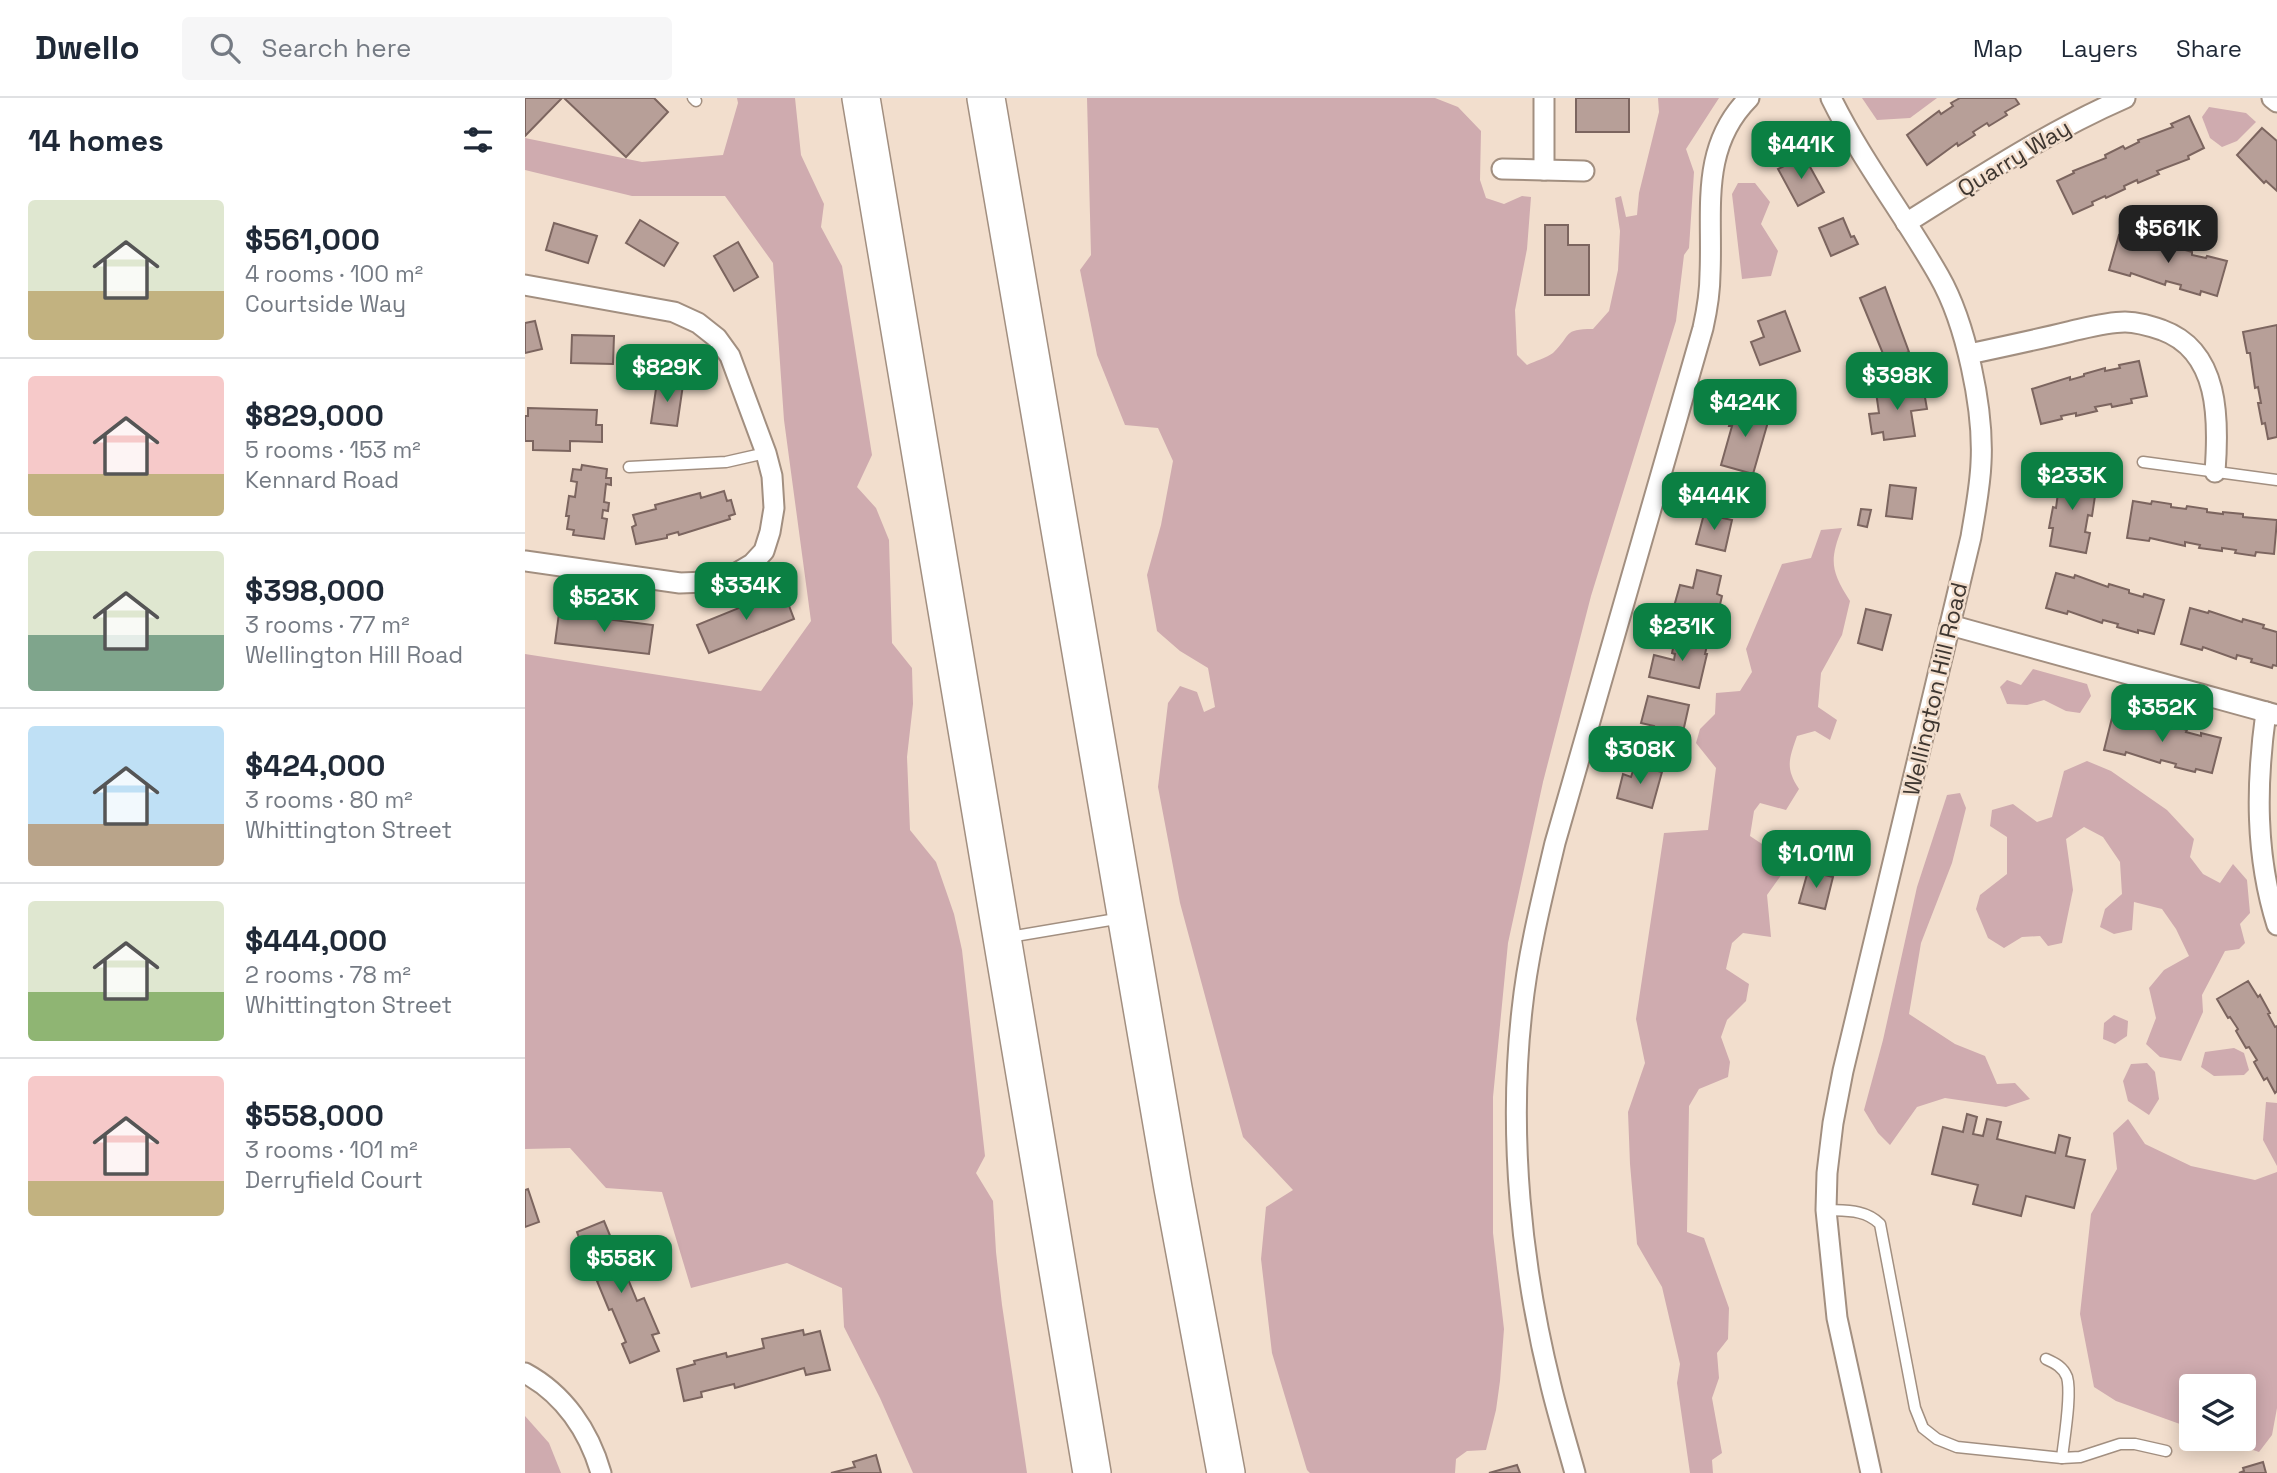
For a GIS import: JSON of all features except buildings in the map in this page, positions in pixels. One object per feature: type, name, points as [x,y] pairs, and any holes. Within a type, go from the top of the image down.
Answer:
[{"type":"highway","points":[[861,98],[1092,1473]]},
{"type":"highway","points":[[986,98],[1173,1188],[1226,1473]]},
{"type":"street","points":[[1544,98],[1544,170]]},
{"type":"street","points":[[1575,1473],[1551,1385],[1524,1234],[1518,1129],[1518,1066],[1522,1010],[1537,919],[1555,843],[1703,328],[1711,272],[1710,195],[1719,146],[1728,122],[1749,98]]},
{"type":"street","name":"Wellington Hill Road","points":[[1831,98],[1847,130],[1940,278],[1955,310],[1969,354],[1980,426],[1982,460],[1971,537],[1843,1071],[1827,1173],[1826,1210],[1837,1318],[1871,1473]]},
{"type":"street","name":"Quarry Way","points":[[1906,223],[2018,152],[2125,98]]},
{"type":"street","points":[[2272,98],[2277,102]]},
{"type":"street","points":[[1502,169],[1584,171]]},
{"type":"street","points":[[525,285],[674,312],[698,323],[717,338],[730,356],[766,453],[772,476],[773,508],[764,551],[752,564],[730,577],[706,582],[680,583],[525,561]]},
{"type":"street","points":[[1969,354],[2125,322],[2146,324],[2169,332],[2187,343],[2208,375],[2217,417],[2215,472]]},
{"type":"street","points":[[1950,625],[2271,713],[2258,781],[2258,812],[2265,877],[2277,925]]},
{"type":"street","points":[[525,1373],[555,1394],[572,1413],[586,1433],[601,1473]]},
{"type":"lane","points":[[629,467],[726,462],[766,453]]},
{"type":"lane","points":[[2143,462],[2277,480]]},
{"type":"lane","points":[[1001,939],[1127,917]]},
{"type":"lane","points":[[1826,1210],[1861,1212],[1872,1216],[1880,1224],[1915,1408],[1923,1428],[1937,1439],[1957,1447],[2062,1458],[2080,1457],[2120,1444],[2135,1444],[2166,1451]]},
{"type":"lane","points":[[2046,1359],[2059,1364],[2067,1378],[2068,1397],[2062,1458]]},
{"type":"shaded area","points":[[737,98],[795,98],[801,155],[824,204],[821,227],[842,266],[872,455],[857,487],[876,508],[889,540],[892,643],[912,668],[913,704],[907,757],[910,830],[936,862],[954,914],[962,950],[985,1156],[976,1173],[993,1201],[1002,1305],[1027,1473],[913,1473],[880,1398],[844,1327],[842,1288],[787,1263],[691,1288],[662,1192],[606,1188],[570,1148],[525,1149],[525,654],[761,691],[811,621],[784,420],[773,263],[725,196],[632,196],[525,170],[525,138],[642,162],[723,155],[738,103]]},
{"type":"shaded area","points":[[1087,98],[1435,98],[1458,107],[1481,131],[1480,180],[1486,198],[1504,204],[1522,196],[1531,197],[1527,249],[1515,310],[1517,355],[1527,365],[1553,353],[1572,332],[1593,329],[1609,311],[1618,270],[1620,231],[1615,198],[1621,196],[1626,217],[1637,215],[1639,193],[1659,112],[1658,98],[1719,98],[1686,149],[1694,172],[1689,248],[1684,255],[1676,321],[1591,596],[1543,782],[1508,943],[1493,1097],[1493,1233],[1504,1329],[1500,1381],[1486,1450],[1467,1451],[1456,1459],[1455,1473],[1310,1473],[1272,1353],[1261,1259],[1266,1207],[1293,1190],[1243,1137],[1180,903],[1158,787],[1168,703],[1180,686],[1197,692],[1204,712],[1215,707],[1208,668],[1180,651],[1157,631],[1147,575],[1161,525],[1173,461],[1158,428],[1125,425],[1097,355],[1080,270],[1091,255]]},
{"type":"shaded area","points":[[1862,98],[1937,98],[1910,118],[1877,120]]},
{"type":"shaded area","points":[[2209,107],[2246,113],[2256,122],[2237,141],[2222,147],[2210,138],[2202,117]]},
{"type":"shaded area","points":[[1738,183],[1755,183],[1770,202],[1761,224],[1778,251],[1771,276],[1742,279],[1732,194]]},
{"type":"shaded area","points":[[1842,528],[1835,549],[1834,566],[1839,582],[1850,601],[1842,635],[1821,673],[1818,707],[1837,720],[1830,740],[1815,731],[1797,736],[1790,769],[1799,789],[1786,810],[1760,803],[1754,811],[1750,836],[1771,850],[1782,874],[1767,895],[1771,937],[1743,933],[1732,943],[1726,969],[1749,984],[1746,1001],[1727,1020],[1721,1037],[1730,1062],[1728,1077],[1699,1089],[1689,1106],[1687,1232],[1704,1238],[1729,1308],[1728,1339],[1717,1353],[1719,1378],[1712,1398],[1722,1453],[1712,1460],[1713,1473],[1690,1473],[1677,1383],[1680,1364],[1662,1287],[1637,1244],[1630,1164],[1628,1112],[1645,1063],[1636,1019],[1664,833],[1708,830],[1716,768],[1696,743],[1700,729],[1715,714],[1716,693],[1740,691],[1752,672],[1746,649],[1782,564],[1811,558],[1821,530]]},
{"type":"shaded area","points":[[2033,669],[2087,684],[2091,696],[2080,713],[2066,711],[2044,700],[2027,705],[2007,704],[2000,687],[2007,680],[2021,685]]},
{"type":"shaded area","points":[[2087,761],[2111,771],[2167,810],[2194,839],[2190,857],[2203,874],[2220,883],[2233,864],[2247,880],[2250,913],[2240,924],[2245,943],[2239,949],[2225,951],[2202,995],[2203,1012],[2181,1061],[2160,1057],[2146,1044],[2156,1018],[2149,988],[2164,970],[2189,956],[2176,929],[2162,909],[2134,902],[2132,930],[2114,934],[2100,927],[2105,909],[2122,894],[2120,862],[2103,837],[2084,827],[2066,839],[2073,890],[2062,943],[2048,946],[2040,936],[2022,937],[2004,948],[1988,938],[1976,909],[1980,895],[2007,874],[2007,837],[1990,826],[1992,810],[2013,804],[2037,822],[2052,817],[2064,771]]},
{"type":"shaded area","points":[[1960,793],[1966,808],[1952,863],[1921,943],[1909,1014],[1955,1044],[1985,1056],[1997,1084],[2015,1083],[2030,1099],[2006,1107],[1945,1098],[1917,1107],[1890,1145],[1878,1133],[1864,1110],[1883,1040],[1917,887],[1947,795]]},
{"type":"shaded area","points":[[2114,1015],[2128,1021],[2127,1036],[2115,1044],[2103,1039],[2104,1023]]},
{"type":"shaded area","points":[[2234,1048],[2244,1053],[2249,1070],[2244,1075],[2214,1076],[2201,1067],[2205,1052]]},
{"type":"shaded area","points":[[2147,1063],[2155,1072],[2159,1099],[2149,1115],[2128,1101],[2123,1081],[2131,1064]]},
{"type":"shaded area","points":[[2266,1102],[2277,1103],[2277,1166],[2263,1140]]},
{"type":"shaded area","points":[[2128,1119],[2145,1144],[2191,1166],[2255,1180],[2277,1172],[2277,1408],[2272,1435],[2259,1452],[2256,1451],[2256,1374],[2179,1374],[2179,1424],[2116,1401],[2094,1387],[2080,1314],[2091,1214],[2117,1169],[2113,1133]]},
{"type":"shaded area","points":[[525,1416],[549,1443],[561,1473],[525,1473]]}]
